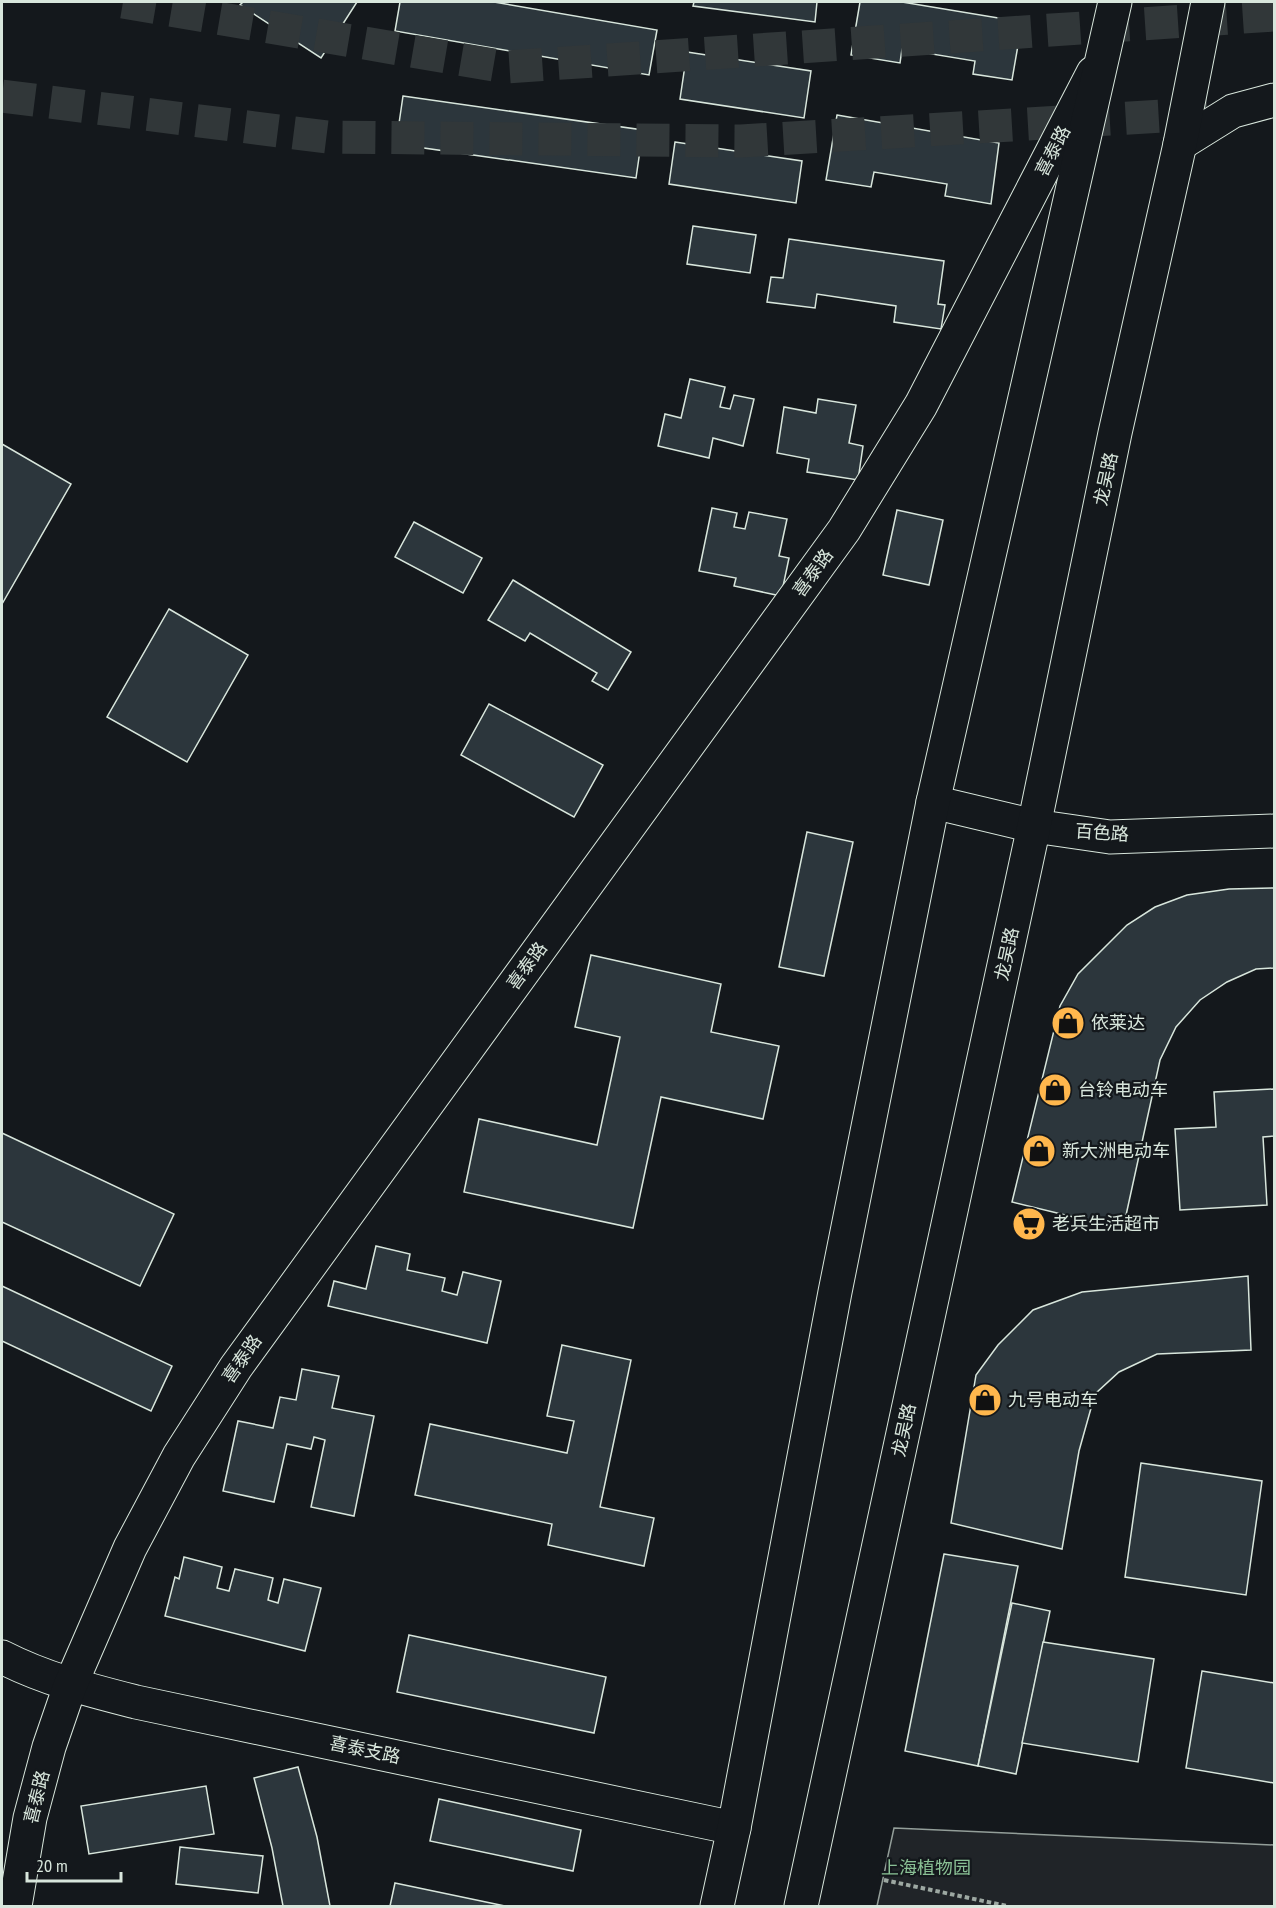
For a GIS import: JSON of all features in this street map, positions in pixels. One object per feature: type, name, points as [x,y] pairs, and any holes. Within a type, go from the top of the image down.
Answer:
[{"type":"main road","points":[[717,1906],[734,1828],[837,1281],[933,802],[1115,2]]},
{"type":"main road","name":"龙吴路","points":[[801,1906],[1034,826],[1115,433],[1180,144],[1208,2]]},
{"type":"main road","name":"喜泰路","points":[[15,1906],[30,1818],[49,1747],[70,1686],[130,1548],[179,1456],[236,1367],[844,530],[921,405],[1104,51]]},
{"type":"main road","points":[[1180,144],[1233,111],[1275,100]]},
{"type":"main road","name":"百色路","points":[[933,802],[1034,826],[1110,837],[1275,831]]},
{"type":"main road","name":"喜泰支路","points":[[2,1657],[70,1686],[734,1828]]},
{"type":"path","points":[[884,1880],[1007,1906]]},
{"type":"green space","name":"上海植物园","points":[[894,1828],[1274,1845],[1274,1906],[877,1906]]},
{"type":"building","points":[[243,2],[357,2],[321,58],[240,5]]},
{"type":"building","points":[[400,2],[494,2],[657,30],[649,75],[395,31]]},
{"type":"building","points":[[694,2],[817,2],[815,22],[693,6]]},
{"type":"building","points":[[860,2],[902,2],[1022,22],[1012,80],[973,74],[975,61],[902,49],[900,63],[851,55]]},
{"type":"building","points":[[687,52],[811,71],[804,118],[680,99]]},
{"type":"building","points":[[403,96],[643,130],[636,178],[396,144]]},
{"type":"building","points":[[837,115],[999,143],[991,204],[945,196],[947,184],[874,172],[871,187],[826,180]]},
{"type":"building","points":[[675,142],[802,161],[796,203],[669,184]]},
{"type":"building","points":[[693,226],[756,235],[750,273],[687,264]]},
{"type":"building","points":[[789,239],[944,261],[938,304],[945,305],[941,329],[894,322],[896,306],[817,294],[815,308],[767,302],[771,277],[783,278]]},
{"type":"building","points":[[690,379],[725,387],[720,407],[730,409],[734,395],[754,399],[743,446],[713,438],[709,458],[658,446],[665,414],[681,418]]},
{"type":"building","points":[[818,399],[856,405],[849,443],[863,446],[858,480],[807,472],[809,459],[777,453],[784,407],[816,413]]},
{"type":"building","points":[[2,444],[71,484],[2,604]]},
{"type":"building","points":[[712,508],[737,513],[734,527],[745,529],[749,512],[787,519],[779,556],[789,558],[781,596],[734,586],[736,578],[699,571]]},
{"type":"building","points":[[897,510],[943,520],[929,585],[883,575]]},
{"type":"building","points":[[414,522],[482,558],[463,593],[395,557]]},
{"type":"building","points":[[513,580],[631,652],[608,690],[592,681],[597,673],[530,633],[525,641],[488,620]]},
{"type":"building","points":[[169,609],[248,655],[187,762],[107,717]]},
{"type":"building","points":[[489,704],[603,765],[574,817],[461,755]]},
{"type":"building","points":[[807,832],[853,842],[824,976],[779,967]]},
{"type":"building","points":[[1274,888],[1274,968],[1256,969],[1227,982],[1200,1000],[1176,1027],[1160,1060],[1123,1229],[1012,1202],[1060,1006],[1078,974],[1127,925],[1155,907],[1187,895],[1229,889]]},
{"type":"building","points":[[591,955],[721,984],[711,1032],[779,1046],[763,1119],[661,1097],[633,1228],[464,1192],[479,1119],[597,1145],[620,1037],[575,1027]]},
{"type":"building","points":[[1274,1089],[1274,1136],[1263,1137],[1267,1205],[1180,1210],[1175,1129],[1216,1127],[1214,1092]]},
{"type":"building","points":[[2,1133],[174,1214],[140,1286],[2,1222]]},
{"type":"building","points":[[376,1246],[410,1254],[407,1270],[445,1278],[442,1291],[457,1295],[463,1272],[501,1281],[487,1343],[328,1306],[334,1281],[366,1289]]},
{"type":"building","points":[[1248,1276],[1251,1350],[1157,1354],[1119,1372],[1095,1394],[1079,1451],[1062,1549],[951,1523],[976,1375],[998,1345],[1033,1310],[1082,1292]]},
{"type":"building","points":[[2,1286],[172,1366],[151,1411],[2,1341]]},
{"type":"building","points":[[562,1345],[631,1360],[600,1507],[654,1518],[644,1566],[548,1545],[552,1524],[415,1495],[430,1424],[567,1453],[574,1421],[547,1416]]},
{"type":"building","points":[[302,1369],[339,1376],[332,1408],[374,1416],[354,1516],[311,1507],[325,1440],[314,1437],[311,1449],[287,1444],[274,1502],[223,1491],[238,1421],[273,1428],[280,1397],[296,1400]]},
{"type":"building","points":[[1141,1463],[1262,1481],[1246,1595],[1125,1577]]},
{"type":"building","points":[[944,1554],[1018,1566],[978,1766],[905,1751]]},
{"type":"building","points":[[184,1557],[222,1567],[217,1588],[229,1591],[235,1569],[273,1578],[268,1600],[278,1603],[284,1579],[321,1588],[305,1651],[165,1616],[175,1577],[179,1579]]},
{"type":"building","points":[[1012,1603],[1050,1611],[1016,1774],[978,1766]]},
{"type":"building","points":[[409,1635],[606,1677],[594,1733],[397,1692]]},
{"type":"building","points":[[1043,1642],[1154,1659],[1138,1762],[1022,1743]]},
{"type":"building","points":[[1202,1671],[1274,1683],[1274,1783],[1186,1768]]},
{"type":"building","points":[[298,1767],[317,1837],[330,1906],[283,1906],[272,1848],[254,1778]]},
{"type":"building","points":[[206,1786],[214,1834],[89,1854],[81,1806]]},
{"type":"building","points":[[439,1799],[581,1830],[573,1871],[430,1841]]},
{"type":"building","points":[[180,1847],[263,1856],[258,1893],[176,1884]]},
{"type":"building","points":[[395,1883],[505,1906],[390,1906]]},
{"type":"tunnel","points":[[123,2],[505,67],[1274,15]]},
{"type":"tunnel","points":[[2,96],[327,137],[741,141],[1213,113]]},
{"type":"place","name":"依莱达","points":[[1068,1023]]},
{"type":"place","name":"台铃电动车","points":[[1055,1090]]},
{"type":"place","name":"新大洲电动车","points":[[1039,1151]]},
{"type":"place","name":"老兵生活超市","points":[[1029,1224]]},
{"type":"place","name":"九号电动车","points":[[985,1400]]}]
